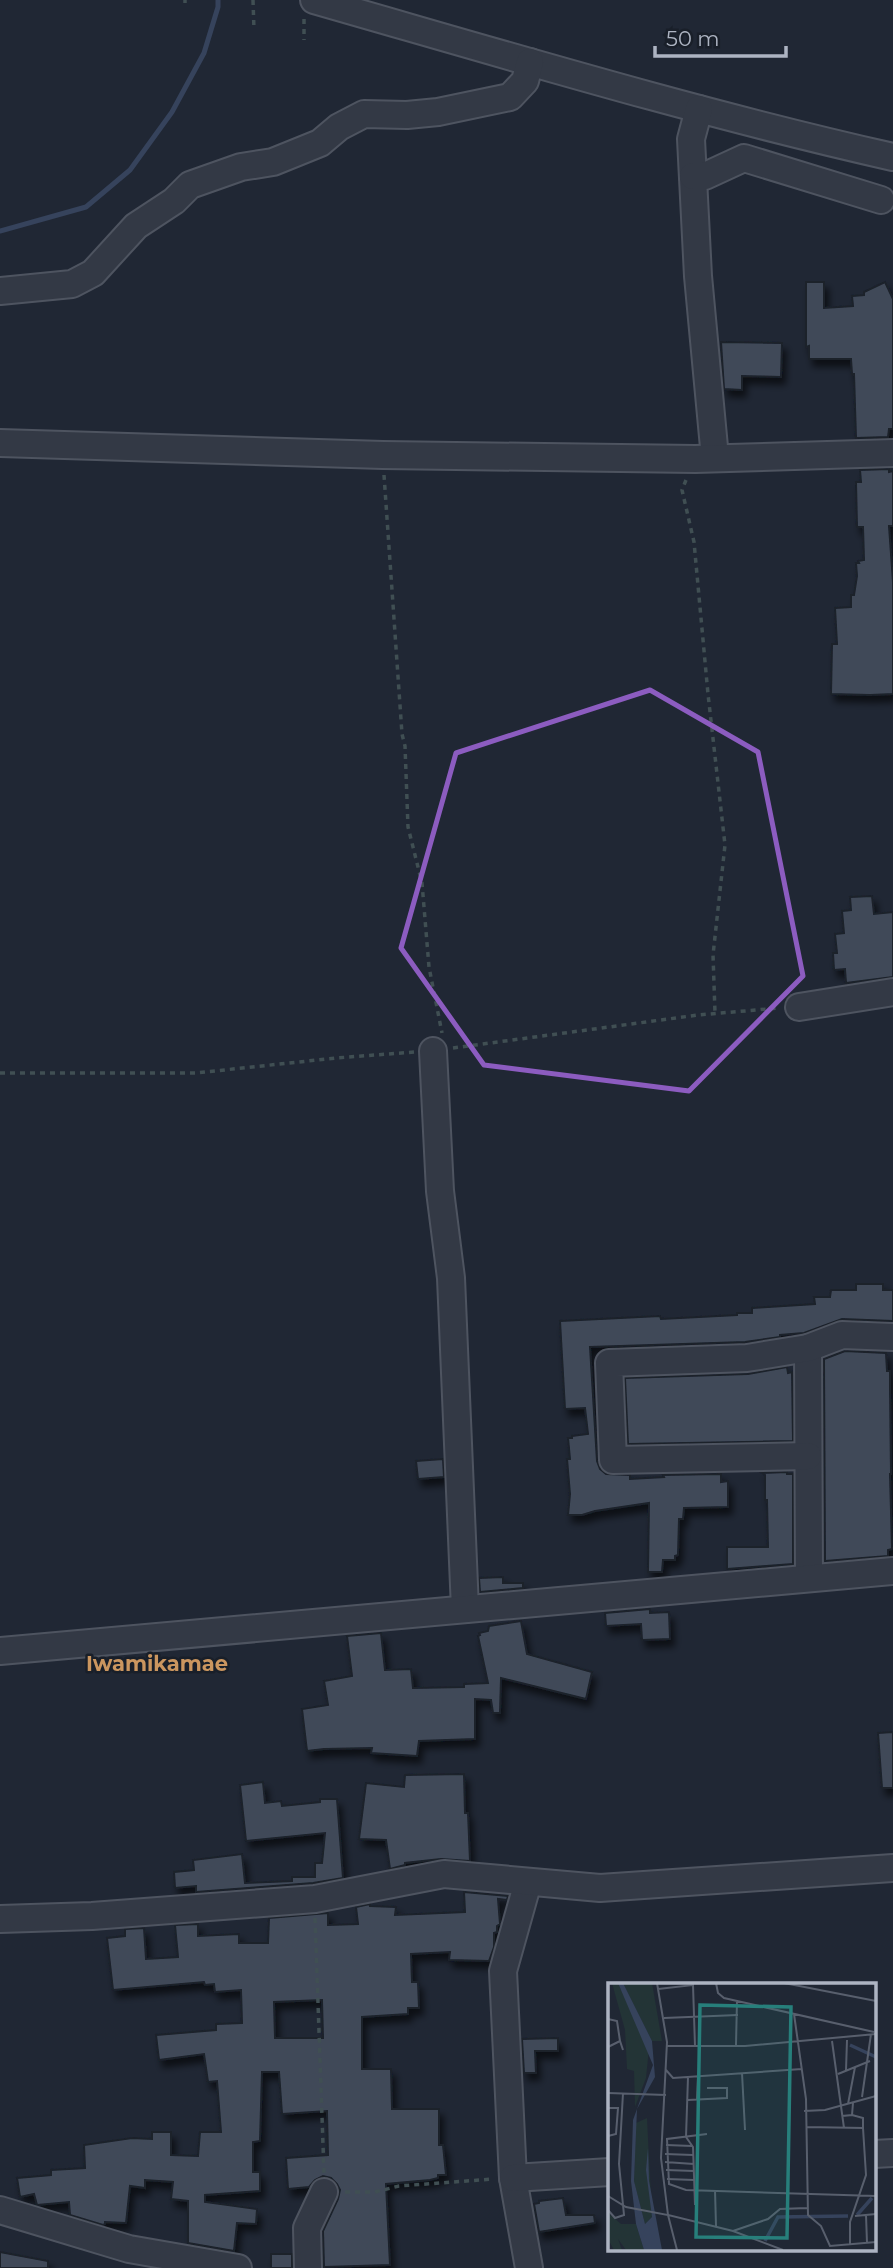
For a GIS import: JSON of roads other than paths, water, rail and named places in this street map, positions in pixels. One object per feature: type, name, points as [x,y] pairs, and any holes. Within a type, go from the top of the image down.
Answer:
[{"type":"street","points":[[314,0],[699,110],[893,157]]},
{"type":"street","points":[[0,291],[72,284],[93,273],[136,226],[174,201],[190,185],[241,167],[273,162],[320,143],[339,127],[364,114],[407,115],[438,112],[510,97],[525,81],[530,62]]},
{"type":"street","points":[[699,110],[691,139],[705,459]]},
{"type":"street","points":[[694,176],[705,176],[744,158],[881,200]]},
{"type":"street","points":[[0,443],[383,455],[705,459],[893,453]]},
{"type":"street","points":[[799,1007],[893,992]]},
{"type":"street","points":[[439,1050],[440,1191],[452,1278],[465,1609]]},
{"type":"street","points":[[808,1457],[612,1461],[609,1363],[747,1359],[808,1348],[842,1335],[893,1337]]},
{"type":"street","points":[[808,1348],[809,1577]]},
{"type":"street","points":[[0,1651],[893,1571]]},
{"type":"street","points":[[0,1919],[92,1916],[314,1899],[444,1874],[600,1888],[893,1868]]},
{"type":"street","points":[[528,1882],[502,1971],[513,2178],[529,2268]]},
{"type":"street","points":[[513,2178],[608,2172]]},
{"type":"street","points":[[308,2268],[307,2228],[324,2192]]},
{"type":"street","points":[[0,2210],[129,2249],[238,2268]]},
{"type":"waterway","points":[[0,231],[86,207],[130,170],[172,112],[204,53],[218,0]]},
{"type":"district","name":"Iwamikamae","points":[[157,1663]]}]
